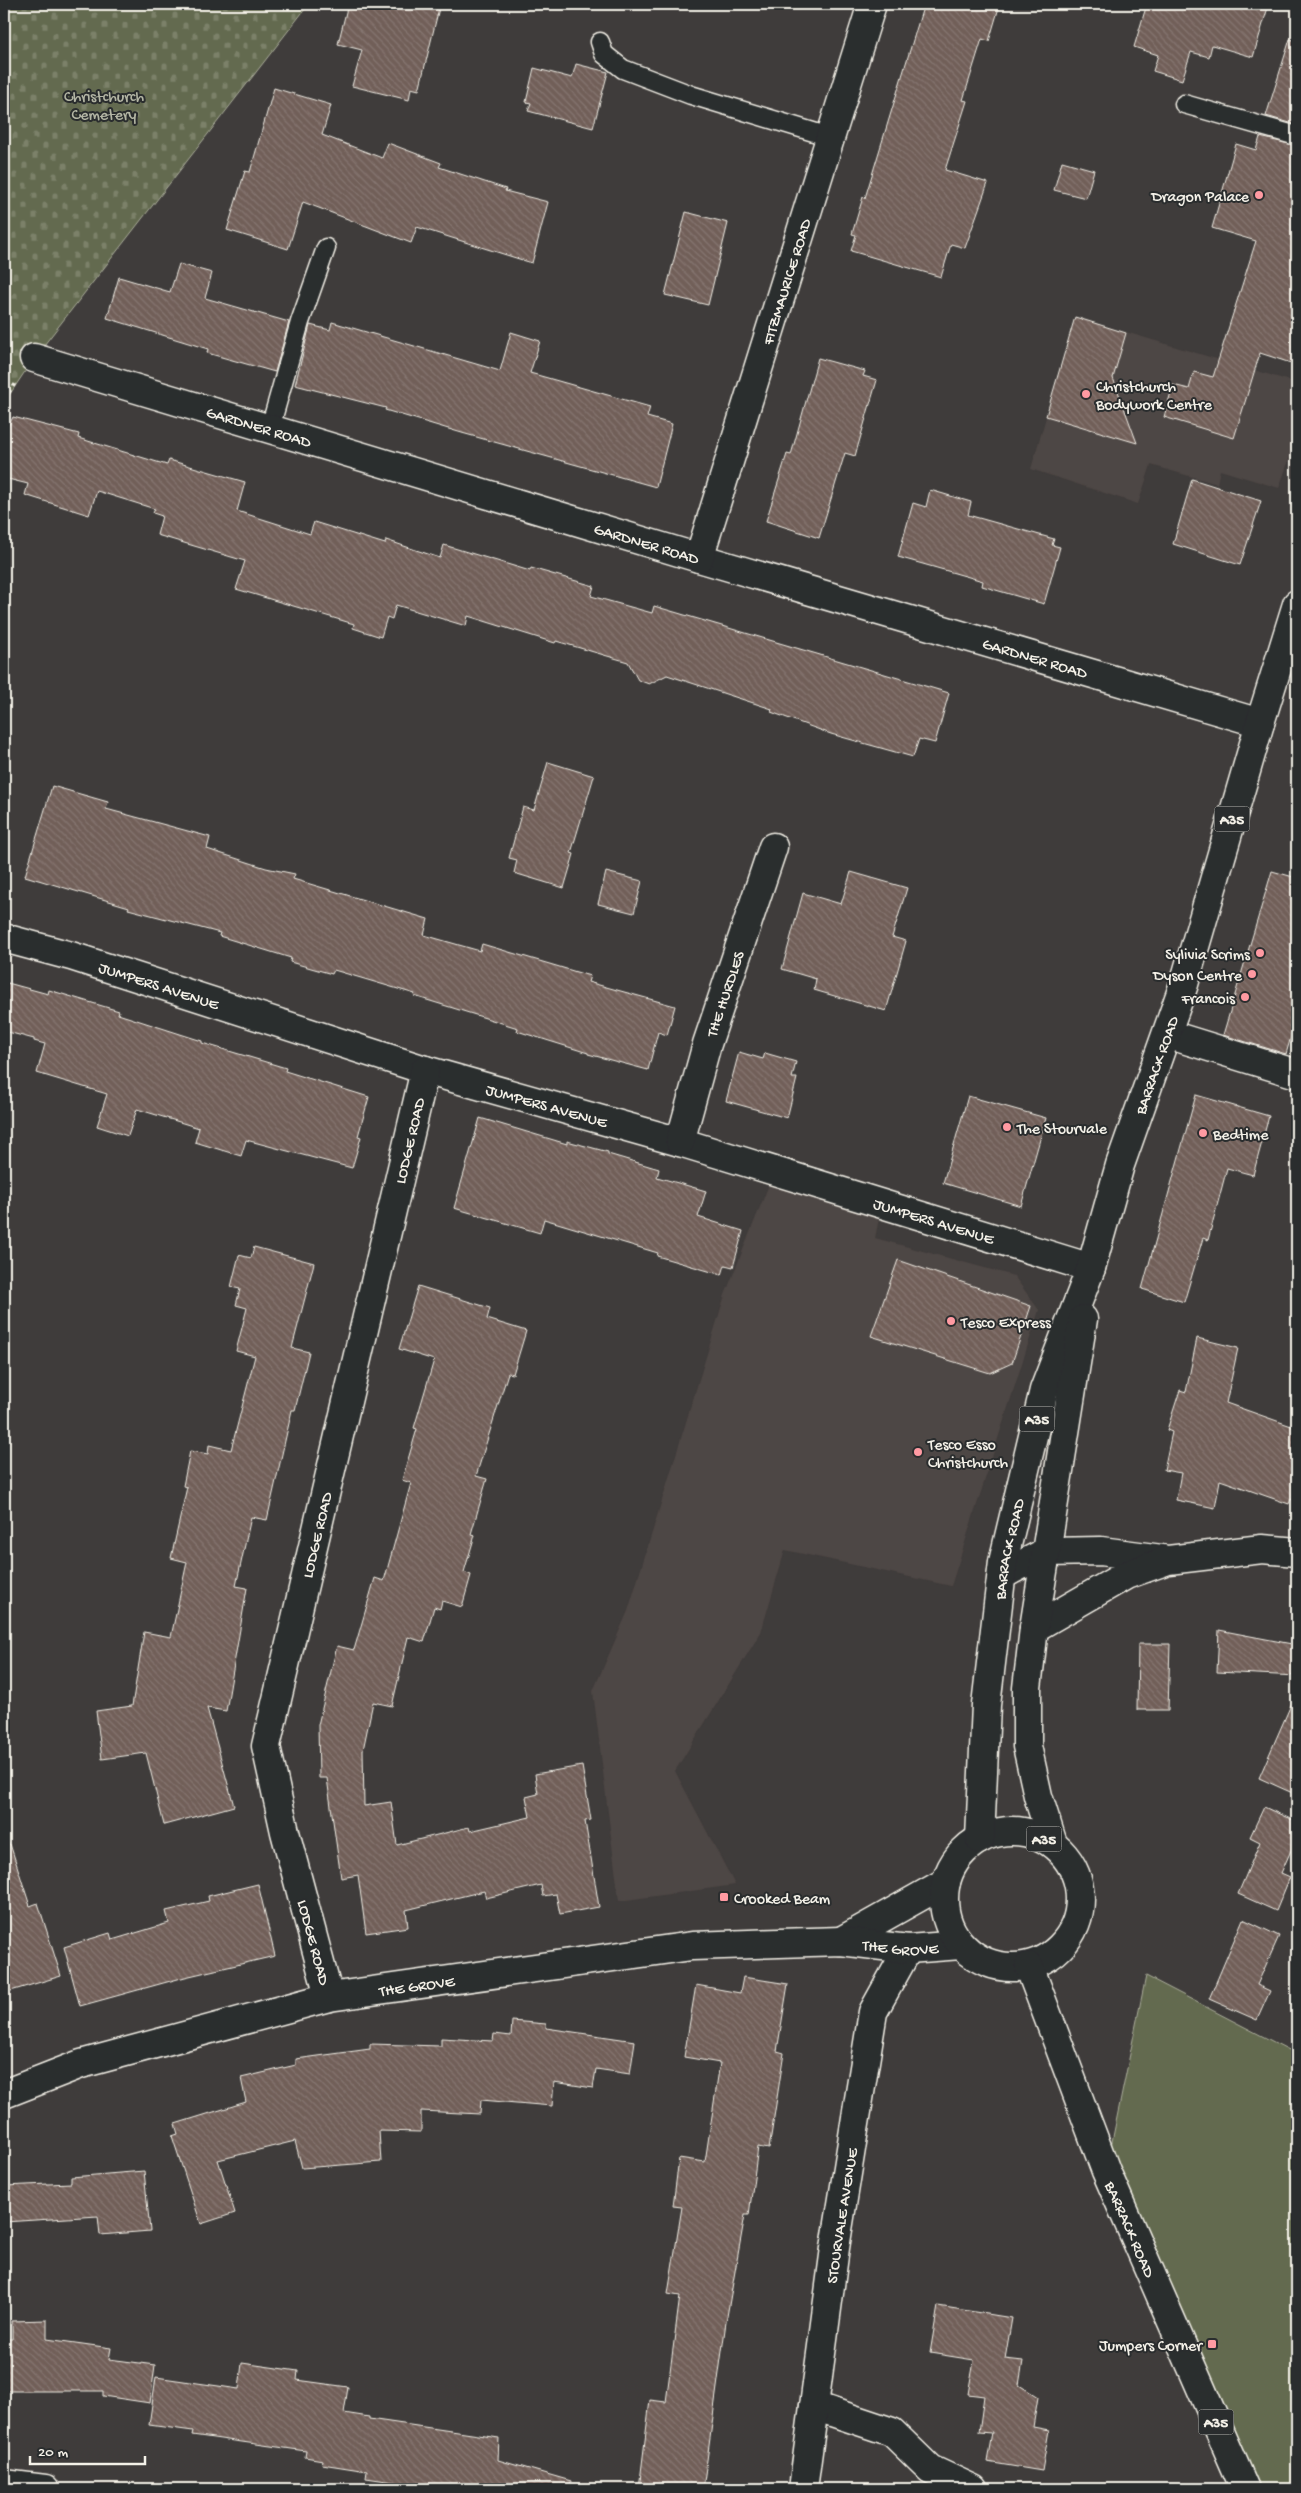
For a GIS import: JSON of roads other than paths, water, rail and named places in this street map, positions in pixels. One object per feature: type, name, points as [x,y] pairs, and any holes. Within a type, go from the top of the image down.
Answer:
[{"type":"street","name":"FITZMAURICE ROAD","points":[[699,558],[872,4]]},
{"type":"street","name":"GARDNER ROAD","points":[[34,358],[699,558],[1260,723]]},
{"type":"street","name":"BARRACK ROAD","points":[[980,1839],[986,1705],[1002,1575],[1044,1390],[1091,1268],[1120,1165],[1184,984],[1260,723],[1297,604]]},
{"type":"street","name":"THE HURDLES","points":[[680,1142],[706,1044],[773,847]]},
{"type":"street","name":"JUMPERS AVENUE","points":[[4,938],[71,956],[425,1070],[680,1142],[1091,1268]]},
{"type":"street","points":[[1167,1034],[1297,1074]]},
{"type":"street","name":"LODGE ROAD","points":[[329,1997],[285,1832],[266,1746],[425,1070]]},
{"type":"street","name":"BARRACK ROAD","points":[[1053,1844],[1038,1796],[1027,1746],[1027,1688],[1034,1628],[1091,1268]]},
{"type":"street","points":[[1034,1628],[1126,1575],[1168,1560],[1262,1549],[1297,1552]]},
{"type":"street","points":[[1002,1575],[1046,1552],[1101,1551],[1168,1560]]},
{"type":"street","name":"A35","points":[[1017,1831],[1036,1835],[1053,1844],[1071,1863],[1080,1887],[1080,1913],[1070,1937],[1052,1956],[1028,1966],[1004,1967],[981,1960],[961,1945],[950,1926],[944,1904],[946,1882],[953,1865],[965,1850],[980,1839],[998,1832],[1017,1831]]},
{"type":"street","name":"THE GROVE","points":[[841,1941],[946,1882]]},
{"type":"street","name":"THE GROVE","points":[[4,2094],[81,2064],[329,1997],[692,1946],[841,1941],[908,1949],[961,1945]]},
{"type":"street","name":"STOURVALE AVENUE","points":[[803,2489],[835,2248],[873,2012],[908,1949]]},
{"type":"street","name":"BARRACK ROAD","points":[[1028,1966],[1106,2171],[1245,2489]]},
{"type":"street","points":[[814,2406],[892,2432],[930,2469],[973,2489]]},
{"type":"street","points":[[4,2484],[46,2489]]},
{"type":"lane","points":[[600,42],[604,54],[624,70],[691,95],[830,137]]},
{"type":"lane","points":[[1184,104],[1297,136]]},
{"type":"lane","points":[[270,428],[300,322],[326,248]]},
{"type":"place","name":"Dragon Palace","points":[[1259,195]]},
{"type":"place","name":"Christchurch Bodywork Centre","points":[[1086,394]]},
{"type":"place","name":"Sylivia Scrims","points":[[1260,953]]},
{"type":"place","name":"Dyson Centre","points":[[1252,974]]},
{"type":"place","name":"Francois","points":[[1245,997]]},
{"type":"place","name":"The Stourvale","points":[[1007,1127]]},
{"type":"place","name":"Bedtime","points":[[1203,1133]]},
{"type":"place","name":"Tesco Express","points":[[951,1321]]},
{"type":"place","name":"Tesco Esso Christchurch","points":[[918,1452]]},
{"type":"place","name":"Crooked Beam","points":[[724,1897]]},
{"type":"place","name":"Jumpers Corner","points":[[1212,2344]]},
{"type":"park label","name":"Christchurch Cemetery","points":[[104,104]]}]
